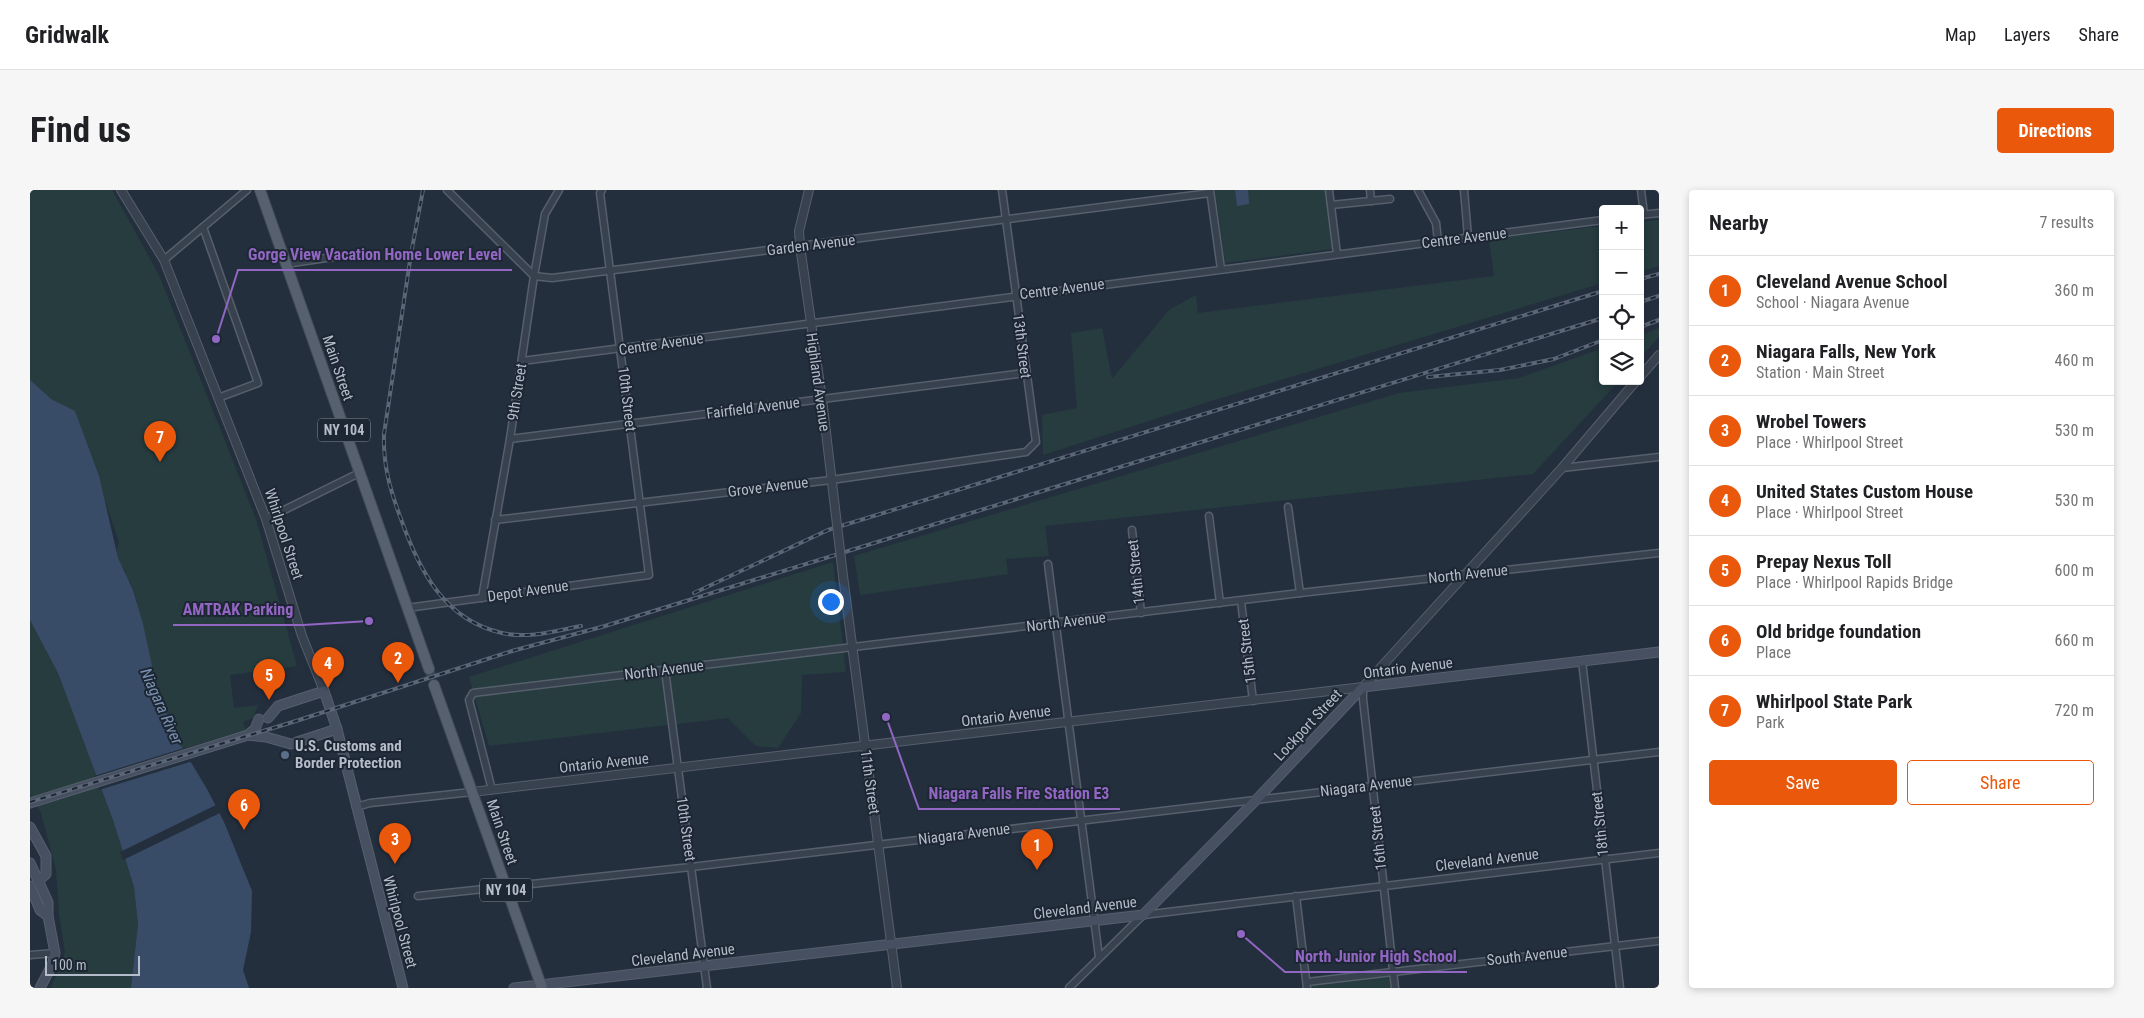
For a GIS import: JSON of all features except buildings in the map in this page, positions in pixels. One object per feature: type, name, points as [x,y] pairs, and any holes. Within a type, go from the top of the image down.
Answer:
[{"type":"main road","name":"Main Street","points":[[260,190],[429,669]]},
{"type":"main road","name":"Ontario Avenue","points":[[1364,687],[1659,652]]},
{"type":"main road","name":"Main Street","points":[[434,685],[541,986]]},
{"type":"main road","name":"Lockport Street","points":[[1143,915],[1364,687]]},
{"type":"main road","points":[[248,736],[273,710],[282,705],[324,691]]},
{"type":"main road","name":"Whirlpool Street","points":[[324,691],[337,729],[403,988]]},
{"type":"main road","points":[[30,803],[248,736],[266,737],[294,743],[337,729]]},
{"type":"main road","points":[[30,827],[47,860],[46,874],[34,880]]},
{"type":"main road","points":[[30,863],[34,880],[48,902],[48,916],[55,953],[53,963],[40,988]]},
{"type":"main road","points":[[30,886],[40,910],[48,916]]},
{"type":"main road","name":"Cleveland Avenue","points":[[514,988],[1143,915]]},
{"type":"street","name":"Whirlpool Street","points":[[121,190],[164,260],[266,519],[302,636],[324,691]]},
{"type":"street","points":[[164,260],[247,190]]},
{"type":"street","points":[[446,190],[534,276]]},
{"type":"street","name":"9th Street","points":[[482,598],[510,439],[534,276],[546,214],[559,190]]},
{"type":"street","name":"Highland Avenue","points":[[809,190],[799,231],[800,246],[822,399],[843,576]]},
{"type":"street","name":"13th Street","points":[[1002,190],[1025,373],[1036,442]]},
{"type":"street","points":[[1329,190],[1337,254]]},
{"type":"street","points":[[1370,190],[1371,201]]},
{"type":"street","points":[[1418,190],[1436,223],[1438,241]]},
{"type":"street","points":[[1464,190],[1468,237]]},
{"type":"street","points":[[1641,190],[1642,205]]},
{"type":"street","name":"10th Street","points":[[601,191],[649,575]]},
{"type":"street","points":[[1210,191],[1221,269]]},
{"type":"street","name":"Garden Avenue","points":[[534,276],[552,278],[610,271],[1006,220],[1210,191]]},
{"type":"street","points":[[1330,205],[1390,199]]},
{"type":"street","points":[[1644,215],[1659,213]]},
{"type":"street","name":"Centre Avenue","points":[[522,361],[620,350],[1015,295],[1599,221]]},
{"type":"street","points":[[203,227],[258,383],[218,398]]},
{"type":"street","points":[[285,264],[347,255]]},
{"type":"street","points":[[1644,372],[1659,355]]},
{"type":"street","name":"Fairfield Avenue","points":[[510,439],[1025,373]]},
{"type":"street","name":"Lockport Street","points":[[1364,687],[1463,575],[1562,468],[1633,385]]},
{"type":"street","name":"Grove Avenue","points":[[495,520],[831,480],[1026,452],[1036,442]]},
{"type":"street","points":[[1562,468],[1659,457]]},
{"type":"street","points":[[266,519],[360,473]]},
{"type":"street","points":[[1288,507],[1300,593]]},
{"type":"street","name":"15th Street","points":[[1209,516],[1220,603]]},
{"type":"street","name":"14th Street","points":[[1132,530],[1141,613]]},
{"type":"street","name":"North Avenue","points":[[492,790],[469,700],[474,693],[1300,593],[1659,553]]},
{"type":"street","points":[[1048,564],[1099,957]]},
{"type":"street","name":"Depot Avenue","points":[[407,608],[649,575]]},
{"type":"street","name":"11th Street","points":[[843,576],[897,988]]},
{"type":"street","name":"15th Street","points":[[1241,601],[1253,701]]},
{"type":"street","name":"18th Street","points":[[1582,661],[1620,988]]},
{"type":"street","name":"10th Street","points":[[665,670],[708,988]]},
{"type":"street","name":"Ontario Avenue","points":[[356,807],[370,803],[678,769],[1364,687]]},
{"type":"street","name":"16th Street","points":[[1364,687],[1363,699],[1395,988]]},
{"type":"street","name":"Niagara Avenue","points":[[418,896],[691,867],[1659,752]]},
{"type":"street","name":"Cleveland Avenue","points":[[1143,915],[1659,853]]},
{"type":"street","points":[[1296,896],[1307,985]]},
{"type":"street","name":"Lockport Street","points":[[1069,988],[1143,915]]},
{"type":"street","name":"South Avenue","points":[[1307,985],[1393,971],[1659,941]]},
{"type":"street","points":[[30,955],[55,953]]},
{"type":"green space","points":[[30,190],[112,190],[159,275],[256,519],[297,666],[230,675],[234,708],[258,705],[253,718],[243,722],[246,730],[182,749],[175,737],[142,644],[144,628],[135,614],[137,601],[130,581],[123,580],[126,572],[115,557],[119,542],[95,471],[30,389]]},
{"type":"green space","points":[[1215,190],[1326,190],[1333,249],[1225,263]]},
{"type":"green space","points":[[1659,220],[1659,266],[1644,271],[1644,250],[1644,222]]},
{"type":"green space","points":[[1599,226],[1599,284],[1208,402],[1043,455],[1042,415],[1077,408],[1071,333],[1102,328],[1112,379],[1169,310],[1196,295],[1198,313],[1494,276],[1489,239]]},
{"type":"green space","points":[[1659,328],[1659,337],[1644,354],[1644,340],[1644,334]]},
{"type":"green space","points":[[1599,349],[1599,385],[1615,385],[1533,474],[1045,526],[1049,556],[1006,559],[1008,574],[860,595],[854,556],[1399,393],[1519,378]]},
{"type":"green space","points":[[833,562],[846,672],[802,675],[801,713],[778,748],[756,746],[728,718],[489,746],[469,677]]},
{"type":"green space","points":[[30,620],[58,673],[113,820],[134,887],[138,924],[131,988],[50,988],[65,952],[59,915],[56,870],[41,813],[30,794]]},
{"type":"green space","points":[[1389,974],[1390,988],[1311,988],[1310,984]]},
{"type":"water","points":[[1235,190],[1248,190],[1249,204],[1237,206]]},
{"type":"water","name":"Niagara River","points":[[30,380],[51,399],[75,411],[99,476],[118,558],[133,590],[143,624],[156,684],[175,736],[207,789],[224,822],[252,891],[251,932],[243,970],[249,988],[131,988],[138,924],[134,887],[113,820],[58,673],[30,620]]},
{"type":"pier","points":[[184,748],[193,761],[99,790],[94,776]]},
{"type":"pier","points":[[218,804],[222,812],[123,860],[120,852]]},
{"type":"tunnel","points":[[429,669],[434,685]]},
{"type":"railway","points":[[423,190],[411,254],[384,434],[386,467],[397,508],[416,557],[426,574],[436,590],[449,605],[464,617],[482,626],[512,635],[542,634],[581,626]]},
{"type":"railway","points":[[1644,278],[1659,274]]},
{"type":"railway","points":[[694,593],[828,530],[1599,292]]},
{"type":"railway","points":[[1644,301],[1659,296]]},
{"type":"railway","points":[[30,802],[296,721],[512,651],[605,626],[1599,319]]},
{"type":"railway","points":[[1644,326],[1659,320]]},
{"type":"railway","points":[[1428,377],[1500,370],[1554,359],[1599,342]]},
{"type":"place","name":"Gorge View Vacation Home Lower Level","points":[[216,339]]},
{"type":"place","name":"Whirlpool State Park","points":[[160,462]]},
{"type":"place","name":"AMTRAK Parking","points":[[369,621]]},
{"type":"place","name":"Niagara Falls, New York","points":[[398,683]]},
{"type":"place","name":"United States Custom House","points":[[328,688]]},
{"type":"place","name":"Prepay Nexus Toll","points":[[269,700]]},
{"type":"place","name":"Niagara Falls Fire Station E3","points":[[886,717]]},
{"type":"place","name":"U.S. Customs and Border Protection","points":[[285,755]]},
{"type":"place","name":"Old bridge foundation","points":[[244,830]]},
{"type":"place","name":"Wrobel Towers","points":[[395,864]]},
{"type":"place","name":"Cleveland Avenue School","points":[[1037,870]]},
{"type":"place","name":"North Junior High School","points":[[1241,934]]}]
